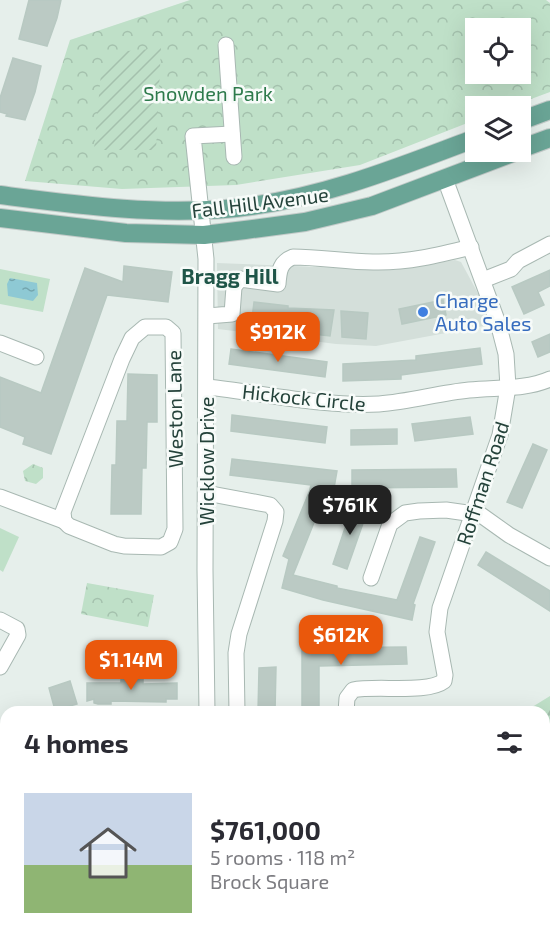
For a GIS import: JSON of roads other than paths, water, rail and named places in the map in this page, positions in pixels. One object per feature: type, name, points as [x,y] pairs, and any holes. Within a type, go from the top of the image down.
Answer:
[{"type":"main road","points":[[531,117],[550,110]]},
{"type":"main road","points":[[531,145],[550,138]]},
{"type":"main road","name":"Fall Hill Avenue","points":[[0,195],[127,210],[237,208],[296,198],[339,187],[465,142]]},
{"type":"main road","name":"Fall Hill Avenue","points":[[0,218],[126,233],[204,235],[305,222],[351,212],[489,162]]},
{"type":"street","points":[[226,45],[234,157]]},
{"type":"street","points":[[201,210],[193,136],[232,134]]},
{"type":"street","name":"Roffman Road","points":[[346,706],[347,698],[353,690],[412,688],[440,684],[444,681],[438,620],[500,435],[508,387],[506,354],[498,322],[445,179]]},
{"type":"street","name":"Wicklow Drive","points":[[201,210],[207,316],[207,706]]},
{"type":"street","points":[[483,280],[511,269],[518,261],[550,244]]},
{"type":"street","points":[[207,316],[232,314],[234,287],[240,279],[278,284],[280,267],[286,260],[299,257],[375,262],[395,261],[434,256],[471,247]]},
{"type":"street","name":"Weston Lane","points":[[0,497],[114,544],[162,547],[170,542],[175,529],[173,333],[166,327],[145,327],[132,338],[64,505],[64,522]]},
{"type":"street","points":[[0,343],[36,357]]},
{"type":"street","name":"Hickock Circle","points":[[207,387],[339,404],[380,404],[459,391],[524,387],[550,379]]},
{"type":"street","points":[[206,493],[270,505],[276,512],[239,634],[236,653],[237,706]]},
{"type":"street","points":[[371,578],[386,532],[396,517],[419,511],[446,510],[481,515],[509,536],[550,558]]},
{"type":"street","points":[[0,620],[17,629],[18,634],[0,667]]},
{"type":"water","points":[[10,278],[37,283],[38,295],[33,301],[8,296],[7,284]]},
{"type":"place","name":"Charge Auto Sales","points":[[423,312]]},
{"type":"district","name":"Bragg Hill","points":[[230,275]]},
{"type":"park label","name":"Snowden Park","points":[[208,93]]}]
